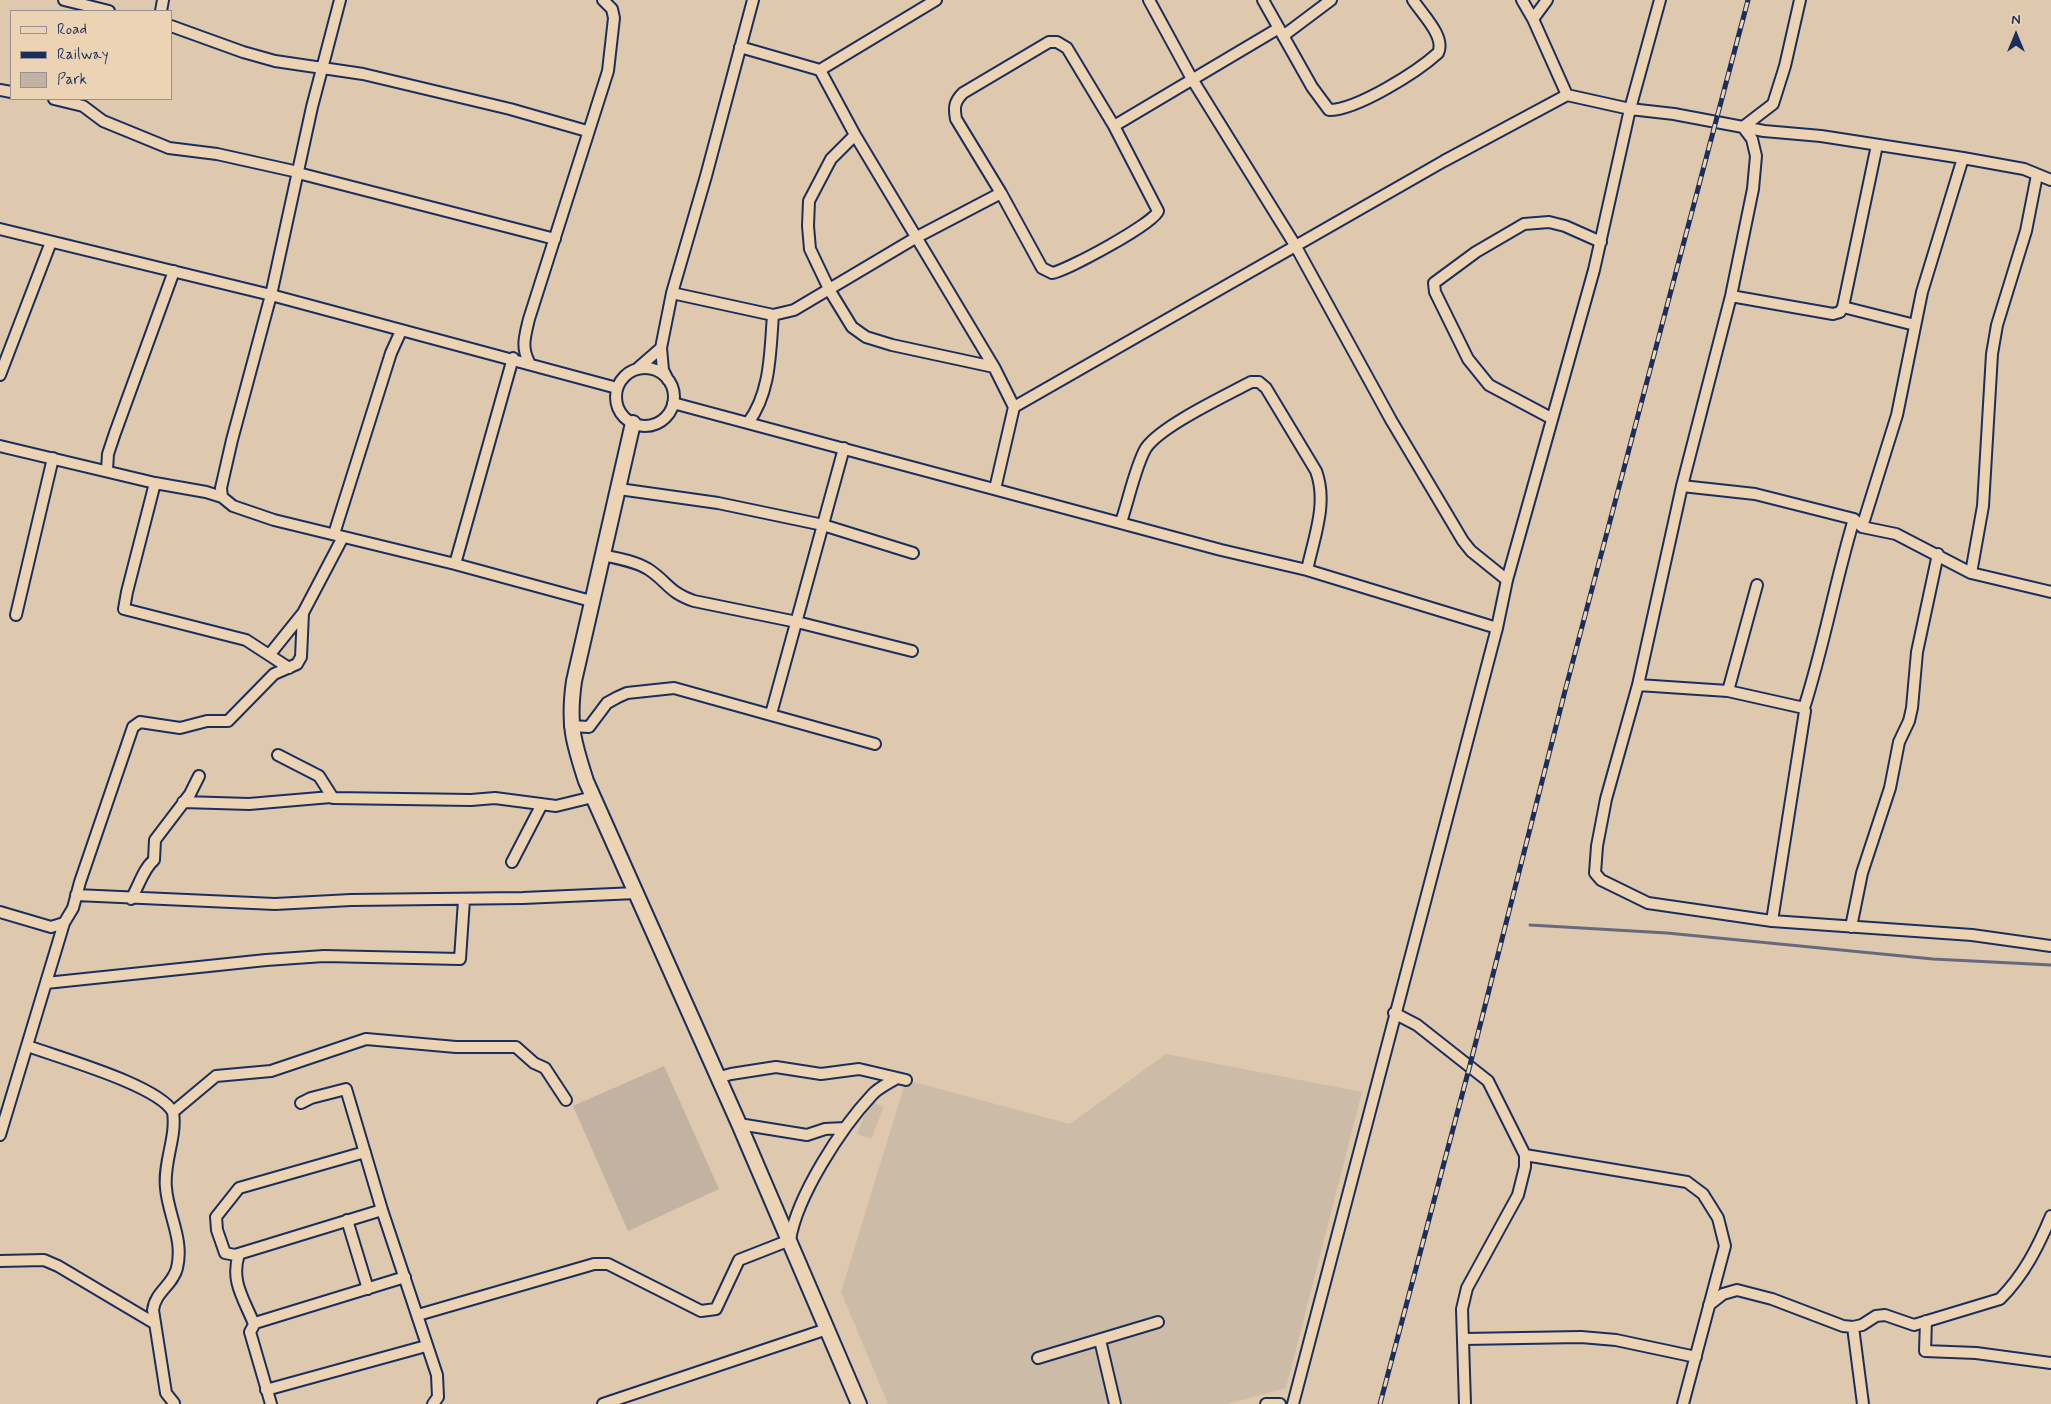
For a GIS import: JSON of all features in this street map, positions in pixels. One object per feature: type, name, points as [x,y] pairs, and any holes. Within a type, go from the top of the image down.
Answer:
[{"type":"street","points":[[64,0],[105,10]]},
{"type":"street","points":[[222,497],[221,488],[232,440],[271,295],[323,66],[340,0]]},
{"type":"street","points":[[455,564],[511,358],[523,343],[587,132],[608,71],[614,33],[612,8],[603,0]]},
{"type":"street","points":[[661,348],[644,364],[624,377],[617,388],[616,400],[620,411],[633,423],[647,426],[661,421],[673,403],[673,391],[663,370],[661,348],[672,293],[753,0]]},
{"type":"street","points":[[820,70],[936,0]]},
{"type":"street","points":[[1149,0],[1192,79],[1295,245],[1391,420],[1463,541],[1471,551],[1507,580]]},
{"type":"street","points":[[1263,0],[1329,110],[1336,110],[1396,83],[1428,62],[1438,53],[1441,43],[1439,38],[1413,0]]},
{"type":"street","points":[[1114,126],[1192,79],[1281,32],[1330,0]]},
{"type":"street","points":[[1522,0],[1533,19],[1567,95]]},
{"type":"street","points":[[1533,19],[1547,0]]},
{"type":"street","points":[[1293,1404],[1394,1013],[1497,628],[1507,580],[1600,242],[1630,109],[1660,0]]},
{"type":"street","points":[[1743,127],[1773,104],[1785,66],[1800,0]]},
{"type":"street","points":[[172,26],[267,59],[323,66],[510,109],[587,132]]},
{"type":"street","points":[[1049,42],[1063,44],[1114,126],[1158,211],[1154,219],[1118,241],[1057,272],[1047,271],[1042,268],[1001,193],[956,119],[954,108],[956,99],[963,93],[1019,58],[1049,42]]},
{"type":"street","points":[[740,47],[820,70],[855,135],[994,367],[1014,407],[996,489]]},
{"type":"street","points":[[1014,407],[1180,314],[1295,245],[1444,161],[1567,95],[1630,109],[1674,114],[1743,127],[1963,158],[2024,169],[2051,180]]},
{"type":"street","points":[[58,100],[83,106],[103,121],[169,148],[217,154],[298,173],[555,239]]},
{"type":"street","points":[[1743,127],[1752,139],[1757,165],[1730,296],[1682,486],[1638,685],[1606,799],[1597,846],[1596,873],[1602,880],[1648,903],[1772,921],[1972,935],[2051,946]]},
{"type":"street","points":[[855,135],[831,159],[809,201],[810,249],[830,291],[852,327],[866,337],[892,345],[994,367]]},
{"type":"street","points":[[1730,296],[1833,314],[1840,312],[1843,307],[1876,145]]},
{"type":"street","points":[[1772,921],[1806,711],[1804,708],[1819,662],[1836,578],[1897,415],[1915,324],[1941,225],[1963,158]]},
{"type":"street","points":[[1971,573],[1983,506],[1992,354],[1997,325],[2026,231],[2038,175]]},
{"type":"street","points":[[672,293],[773,315],[794,310],[830,291],[917,237],[1001,193]]},
{"type":"street","points":[[1552,418],[1489,385],[1468,359],[1435,292],[1434,283],[1476,252],[1524,224],[1549,222],[1565,226],[1600,242]]},
{"type":"street","points":[[0,229],[271,295],[401,331],[529,362],[617,388]]},
{"type":"street","points":[[0,375],[50,242]]},
{"type":"street","points":[[107,470],[113,440],[174,271]]},
{"type":"street","points":[[1843,307],[1915,324]]},
{"type":"street","points":[[748,423],[761,402],[765,390],[770,362],[773,315]]},
{"type":"street","points":[[270,654],[303,613],[338,535],[380,388],[401,331]]},
{"type":"street","points":[[523,343],[524,353],[529,362]]},
{"type":"street","points":[[634,370],[653,370],[668,380]]},
{"type":"street","points":[[1122,522],[1140,461],[1147,447],[1177,424],[1251,382],[1259,382],[1266,388],[1301,446],[1316,471],[1321,485],[1322,500],[1307,570]]},
{"type":"street","points":[[673,403],[1221,550],[1307,570],[1497,628]]},
{"type":"street","points":[[633,423],[574,681],[570,726],[577,753],[593,797],[790,1240],[859,1404]]},
{"type":"street","points":[[0,446],[107,470],[154,483],[206,492],[222,497],[233,506],[274,520],[455,564],[591,601]]},
{"type":"street","points":[[771,714],[844,448]]},
{"type":"street","points":[[16,615],[53,458]]},
{"type":"street","points":[[154,483],[124,609],[229,634],[258,646],[289,668]]},
{"type":"street","points":[[1682,486],[1755,494],[1858,523],[1896,534],[1938,554],[1971,573],[2051,592]]},
{"type":"street","points":[[619,489],[718,503],[823,526],[913,553]]},
{"type":"street","points":[[1851,927],[1862,872],[1890,788],[1899,742],[1911,715],[1917,652],[1938,554]]},
{"type":"street","points":[[602,555],[628,561],[648,569],[677,596],[797,622],[912,651]]},
{"type":"street","points":[[1728,691],[1758,585]]},
{"type":"street","points":[[0,1135],[64,923],[74,908],[76,895],[133,727],[140,722],[180,728],[207,721],[228,721],[274,674],[297,664],[301,657],[303,613]]},
{"type":"street","points":[[1638,685],[1728,691],[1804,708]]},
{"type":"street","points":[[570,726],[589,727],[607,703],[627,693],[674,688],[875,744]]},
{"type":"street","points":[[278,755],[322,779],[331,798]]},
{"type":"street","points":[[131,899],[140,884],[147,865],[154,860],[155,840],[183,802],[199,776]]},
{"type":"street","points":[[183,802],[249,804],[331,798],[471,800],[495,798],[566,805],[593,797]]},
{"type":"street","points":[[512,862],[542,804]]},
{"type":"street","points":[[76,895],[131,899],[275,904],[464,900],[636,893]]},
{"type":"street","points":[[46,983],[266,960],[324,956],[460,959],[464,900]]},
{"type":"street","points":[[0,912],[50,927],[64,923]]},
{"type":"street","points":[[1394,1013],[1416,1025],[1488,1081],[1525,1155],[1525,1167],[1518,1195],[1467,1288],[1462,1309],[1465,1404]]},
{"type":"street","points":[[173,1112],[216,1076],[271,1070],[366,1039],[456,1047],[516,1047],[534,1063],[545,1068],[566,1100]]},
{"type":"street","points":[[28,1046],[133,1083],[170,1106],[173,1112],[165,1187],[177,1237],[178,1262],[173,1278],[154,1301],[154,1323],[166,1393],[173,1404]]},
{"type":"street","points":[[717,1078],[776,1067],[821,1074],[859,1069],[902,1079],[873,1093],[845,1128],[817,1174],[793,1221],[790,1240]]},
{"type":"street","points":[[301,1103],[310,1098],[346,1089],[382,1210],[437,1375],[438,1397],[432,1404]]},
{"type":"street","points":[[739,1124],[807,1135],[825,1129],[845,1128]]},
{"type":"street","points":[[365,1152],[239,1188],[216,1217],[217,1230],[225,1253],[228,1256],[382,1210]]},
{"type":"street","points":[[1525,1155],[1687,1182],[1703,1194],[1718,1218],[1725,1246],[1683,1404]]},
{"type":"street","points":[[1709,1304],[1723,1294],[1737,1290],[1772,1299],[1844,1326],[1862,1325],[1876,1316],[1885,1315],[1908,1324],[1926,1321],[2000,1299],[2011,1288],[2035,1254],[2051,1216]]},
{"type":"street","points":[[347,1220],[368,1289]]},
{"type":"street","points":[[418,1315],[594,1264],[608,1264],[701,1311],[708,1311],[716,1309],[739,1260],[790,1240]]},
{"type":"street","points":[[239,1254],[234,1268],[237,1283],[254,1324]]},
{"type":"street","points":[[0,1261],[44,1260],[58,1266],[154,1323]]},
{"type":"street","points":[[271,1404],[250,1332],[254,1324],[405,1277]]},
{"type":"street","points":[[1926,1321],[1926,1351],[2001,1356],[2051,1363]]},
{"type":"street","points":[[1038,1358],[1158,1322]]},
{"type":"street","points":[[1853,1327],[1864,1404]]},
{"type":"street","points":[[603,1404],[827,1328]]},
{"type":"street","points":[[1464,1339],[1581,1336],[1616,1340],[1696,1357]]},
{"type":"street","points":[[1100,1340],[1115,1404]]},
{"type":"street","points":[[266,1390],[426,1346]]},
{"type":"street","points":[[1266,1404],[1280,1404]]},
{"type":"shaded area","points":[[1166,1054],[1362,1092],[1286,1388],[1227,1404],[888,1404],[841,1292],[906,1080],[1070,1124]]},
{"type":"shaded area","points":[[870,1101],[884,1107],[871,1139],[857,1134]]},
{"type":"green space","points":[[664,1066],[719,1189],[628,1231],[573,1106]]},
{"type":"waterway","points":[[1530,925],[1667,933],[1933,959],[2051,965]]},
{"type":"railway","points":[[1380,1404],[1470,1065],[1565,691],[1748,0]]}]
